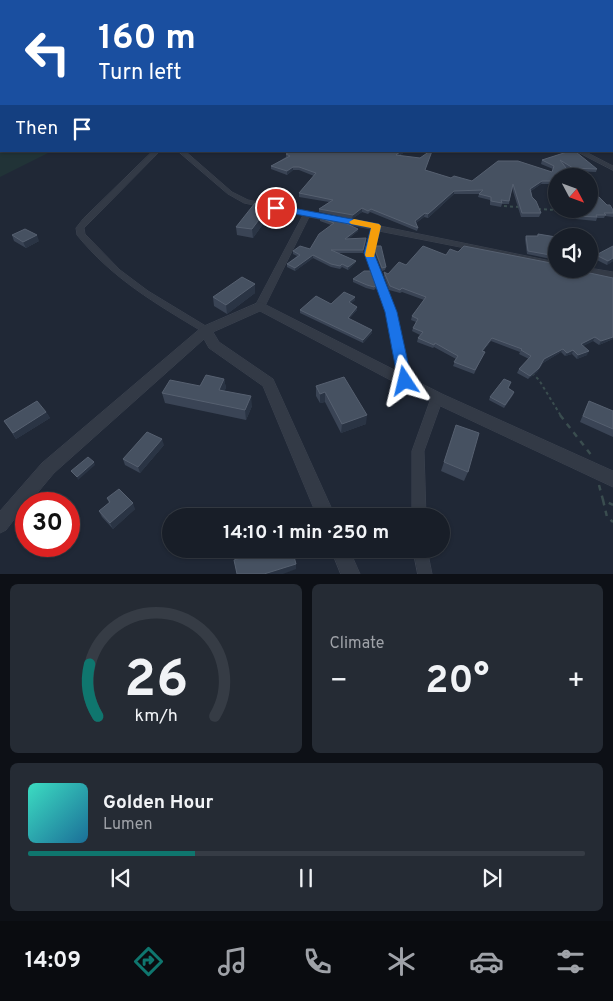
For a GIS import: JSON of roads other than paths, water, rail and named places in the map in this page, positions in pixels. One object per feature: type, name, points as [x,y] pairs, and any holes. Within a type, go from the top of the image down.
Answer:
[{"type":"street","points":[[156,152],[86,221],[80,228],[80,235],[117,272],[145,293],[206,330],[214,345],[268,382],[323,508]]},
{"type":"street","points":[[182,152],[238,198],[246,202],[376,226],[548,262]]},
{"type":"street","points":[[581,152],[613,168]]},
{"type":"street","points":[[0,524],[48,468],[206,330],[260,306],[307,214]]},
{"type":"street","points":[[376,226],[369,253],[391,312],[405,381]]},
{"type":"street","points":[[598,272],[613,275]]},
{"type":"street","points":[[260,306],[437,398],[613,479]]},
{"type":"street","points":[[419,508],[418,451],[437,398]]},
{"type":"street","points":[[344,558],[351,574]]},
{"type":"street","points":[[422,558],[425,574]]}]
